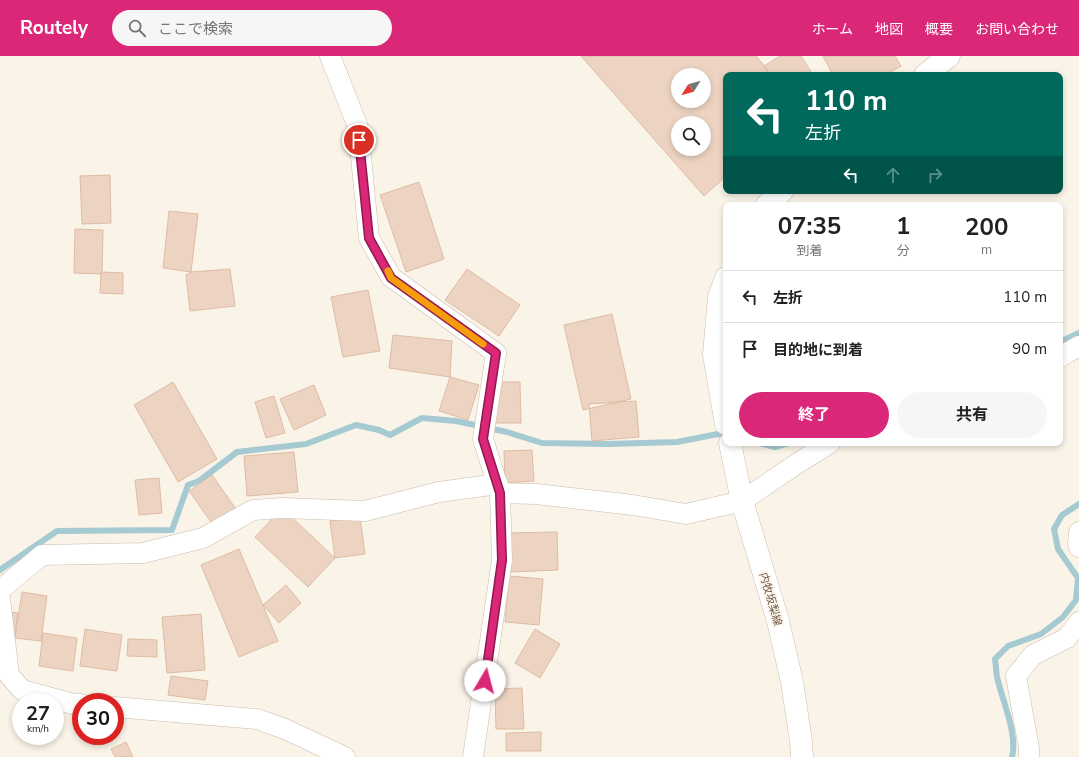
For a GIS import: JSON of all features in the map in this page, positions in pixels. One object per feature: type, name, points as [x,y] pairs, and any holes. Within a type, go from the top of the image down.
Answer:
[{"type":"main road","points":[[929,72],[949,56]]},
{"type":"main road","points":[[770,202],[779,194]]},
{"type":"main road","points":[[723,286],[719,297],[714,355],[723,407]]},
{"type":"main road","name":"内牧坂梨線","points":[[731,446],[742,501],[778,621],[792,682],[802,757]]},
{"type":"street","points":[[330,56],[358,127],[369,238],[391,278],[496,353],[483,439],[499,488],[502,560],[474,757]]},
{"type":"street","points":[[1063,355],[1079,346]]},
{"type":"street","points":[[0,590],[42,555],[143,553],[203,538],[253,510],[282,508],[365,510],[439,492],[499,488],[536,494],[633,505],[686,514],[742,501],[798,462],[825,446]]},
{"type":"street","points":[[1079,532],[1079,547]]},
{"type":"street","points":[[0,598],[9,675],[22,690],[72,704]]},
{"type":"street","points":[[1029,757],[1029,748],[1016,676],[1033,655],[1067,638],[1079,622]]},
{"type":"street","points":[[124,708],[257,719],[285,729],[345,757]]},
{"type":"building","points":[[581,56],[756,56],[769,72],[723,72],[723,179],[704,196]]},
{"type":"building","points":[[780,56],[801,56],[811,72],[768,72],[764,66]]},
{"type":"building","points":[[823,56],[895,56],[901,66],[890,72],[831,72]]},
{"type":"building","points":[[110,175],[111,223],[82,224],[80,176]]},
{"type":"building","points":[[419,182],[444,259],[406,272],[380,195]]},
{"type":"building","points":[[169,211],[198,214],[191,272],[163,268]]},
{"type":"building","points":[[75,229],[103,230],[102,274],[74,273]]},
{"type":"building","points":[[230,269],[235,306],[190,311],[186,275],[191,272]]},
{"type":"building","points":[[467,269],[520,305],[499,336],[445,300]]},
{"type":"building","points":[[101,272],[123,273],[123,294],[100,293]]},
{"type":"building","points":[[368,290],[380,351],[343,357],[331,297]]},
{"type":"building","points":[[612,314],[631,399],[583,410],[564,325]]},
{"type":"building","points":[[393,335],[452,341],[450,377],[389,368]]},
{"type":"building","points":[[450,377],[479,385],[468,420],[439,411]]},
{"type":"building","points":[[173,382],[217,459],[178,482],[134,405]]},
{"type":"building","points":[[495,382],[520,382],[521,423],[495,423]]},
{"type":"building","points":[[314,385],[326,415],[294,430],[280,399]]},
{"type":"building","points":[[274,396],[285,433],[266,438],[255,402]]},
{"type":"building","points":[[636,401],[639,437],[592,441],[589,404]]},
{"type":"building","points":[[532,450],[534,481],[505,483],[504,451]]},
{"type":"building","points":[[294,452],[298,492],[247,496],[244,456]]},
{"type":"building","points":[[212,475],[236,509],[213,525],[189,491]]},
{"type":"building","points":[[159,478],[162,513],[139,515],[135,480]]},
{"type":"building","points":[[282,508],[335,558],[308,587],[255,537]]},
{"type":"building","points":[[360,517],[365,554],[335,558],[330,521]]},
{"type":"building","points":[[557,532],[558,570],[510,572],[509,533]]},
{"type":"building","points":[[239,549],[278,641],[239,657],[201,565]]},
{"type":"building","points":[[509,576],[543,579],[539,625],[505,622]]},
{"type":"building","points":[[286,585],[301,603],[279,623],[263,605]]},
{"type":"building","points":[[22,592],[47,596],[41,641],[15,638]]},
{"type":"building","points":[[11,612],[18,613],[14,638]]},
{"type":"building","points":[[201,614],[205,670],[167,673],[162,617]]},
{"type":"building","points":[[85,629],[122,635],[117,671],[80,666]]},
{"type":"building","points":[[535,629],[560,644],[540,678],[515,663]]},
{"type":"building","points":[[43,633],[77,638],[73,671],[39,666]]},
{"type":"building","points":[[128,639],[157,640],[157,657],[127,656]]},
{"type":"building","points":[[171,676],[208,681],[205,700],[168,695]]},
{"type":"building","points":[[522,688],[524,729],[496,729],[495,689]]},
{"type":"building","points":[[541,732],[541,751],[506,751],[506,733]]},
{"type":"building","points":[[126,742],[133,757],[115,757],[111,749],[120,745],[124,745]]},
{"type":"waterway","points":[[1063,341],[1079,333]]},
{"type":"waterway","points":[[0,570],[57,531],[172,530],[188,485],[199,481],[237,452],[306,444],[356,425],[379,430],[390,435],[422,418],[456,421],[507,432],[542,443],[608,444],[677,442],[718,434],[723,435]]},
{"type":"waterway","points":[[771,446],[778,446]]},
{"type":"waterway","points":[[1012,757],[1013,738],[1009,717],[999,686],[995,659],[1008,646],[1041,634],[1063,617],[1076,600],[1078,578],[1058,549],[1054,529],[1062,515],[1079,504]]},
{"type":"slow traffic","points":[[388,271],[391,278],[483,344]]},
{"type":"route","points":[[359,140],[369,238],[391,278],[496,353],[483,439],[500,493],[502,560],[485,681]]}]
